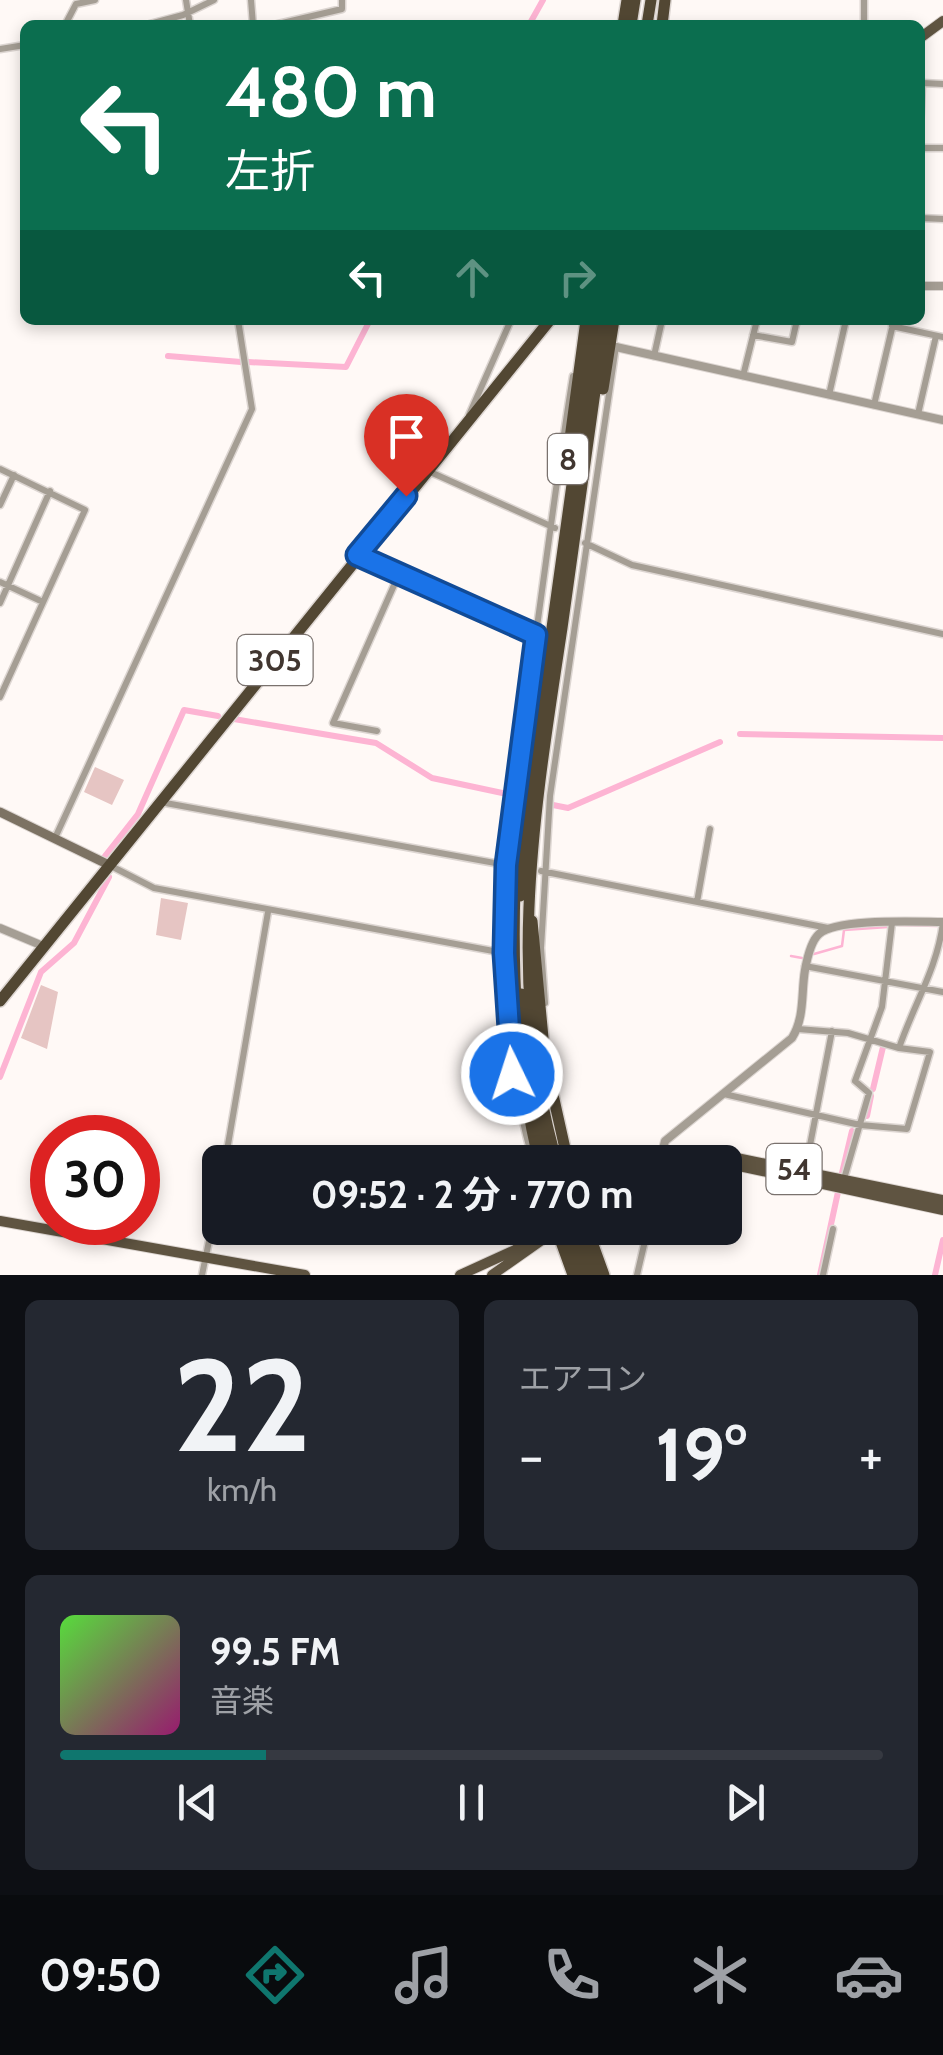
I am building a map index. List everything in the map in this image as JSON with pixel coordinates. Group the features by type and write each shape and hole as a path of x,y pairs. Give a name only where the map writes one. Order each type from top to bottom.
{"highway":[{"name":"305","path":"0,1001 546,325"},
{"name":"8","path":"548,1145 543,1043 525,869 585,325"},
{"name":"8","path":"544,1145 520,1079 512,982 515,886 525,869 568,589 595,325"},
{"name":"8","path":"556,600 604,325"},
{"name":"8","path":"568,589 574,581 614,325"},
{"path":"568,1245 585,1273"},
{"path":"580,1245 585,1273"},
{"path":"592,1245 606,1275"}],"main road":[{"path":"0,812 110,865"},
{"name":"54","path":"742,1158 943,1200"},
{"name":"54","path":"742,1167 943,1210"},
{"path":"0,1221 304,1275"},
{"path":"460,1275 525,1245"},
{"path":"492,1275 533,1245"}],"street":[{"path":"68,20 76,4 96,0"},
{"path":"186,0 189,20"},
{"path":"164,20 214,0"},
{"path":"295,20 342,9 342,0"},
{"path":"56,838 252,409 239,325"},
{"path":"466,420 509,325"},
{"path":"543,1145 512,1074 507,954 525,869 550,796 616,346 615,325"},
{"path":"654,356 661,325"},
{"path":"743,376 756,325"},
{"path":"753,335 792,342 796,325"},
{"path":"829,395 845,325"},
{"path":"874,404 893,325"},
{"path":"900,325 939,337 918,414"},
{"path":"616,346 943,420"},
{"path":"548,1145 541,959 525,869 539,636 575,364 582,347"},
{"path":"0,469 85,510 0,697"},
{"path":"427,471 552,527"},
{"path":"0,505 14,474"},
{"path":"0,602 4,584 50,491"},
{"path":"586,543 632,565 943,634"},
{"path":"357,555 539,636"},
{"path":"377,732 333,724 400,574"},
{"path":"4,584 44,602"},
{"path":"570,653 582,656"},
{"path":"160,802 828,928 943,922 940,950 899,1048"},
{"path":"697,902 710,829"},
{"path":"110,865 154,888 507,954"},
{"path":"229,1145 268,912"},
{"path":"844,1179 853,1136 869,1093 855,1081 886,980 892,923"},
{"path":"0,928 43,946"},
{"path":"664,1145 776,1055 798,1029 805,966 816,936 828,928"},
{"path":"805,966 943,992"},
{"path":"724,1094 860,1125 910,1126 930,1052 832,1031 798,1029"},
{"path":"805,1171 832,1031"},
{"path":"823,1275 832,1229"},
{"path":"202,1275 208,1245"},
{"path":"636,1275 644,1245"}],"building":[{"path":"95,767 124,780 112,805 84,792"},
{"path":"161,898 188,903 181,940 156,935"},
{"path":"41,985 58,992 47,1049 21,1038"}],"waterway":[{"path":"532,20 543,0"},
{"path":"248,362 346,367 367,325"},
{"path":"168,356 241,362"},
{"path":"105,856 138,814 184,710 218,716"},
{"path":"234,719 376,743 432,778 507,794"},
{"path":"740,734 943,738"},
{"path":"553,805 568,808 720,742"},
{"path":"0,1077 41,972 74,943 109,877"},
{"path":"899,925 937,926"},
{"path":"814,954 842,946 844,930 888,927"},
{"path":"791,956 802,958"},
{"path":"873,1089 883,1047"},
{"path":"867,1116 871,1096"},
{"path":"842,1173 852,1131"},
{"path":"820,1275 838,1192"},
{"path":"935,1275 943,1240"}],"route":[{"path":"406,496 357,555 536,635 506,865 504,953 512,1074"}]}
